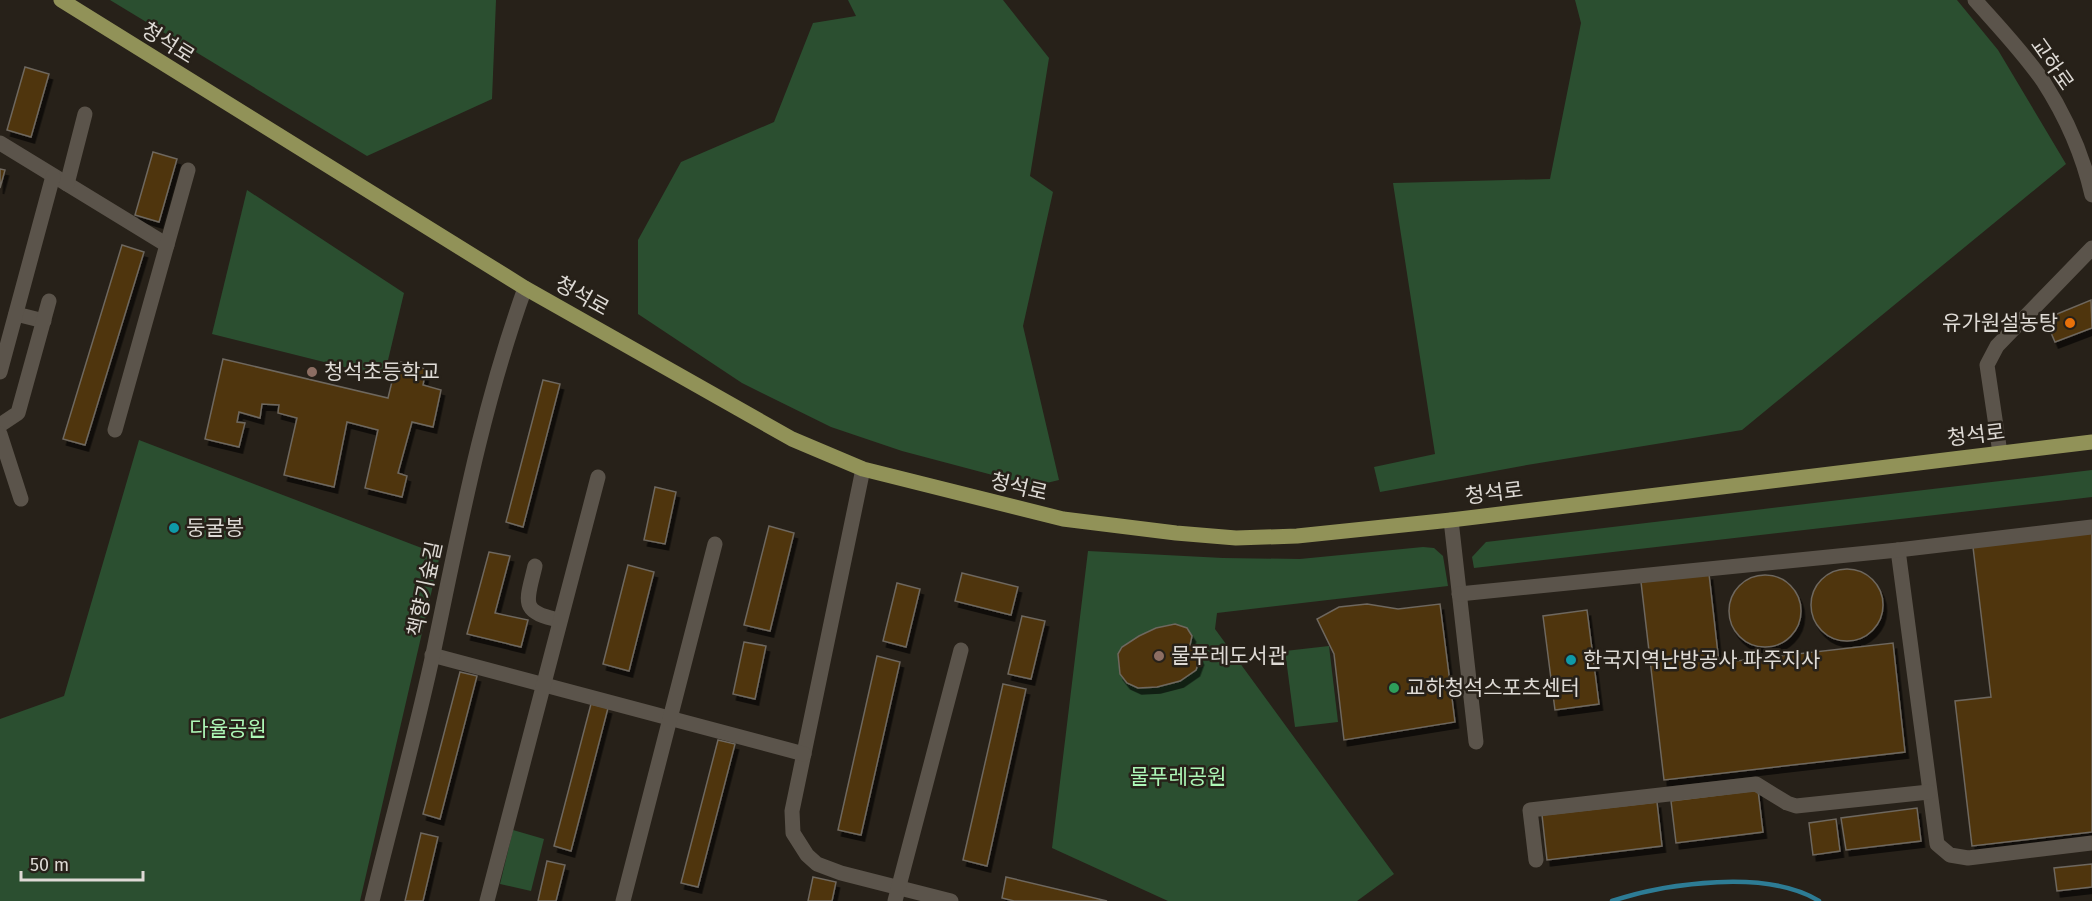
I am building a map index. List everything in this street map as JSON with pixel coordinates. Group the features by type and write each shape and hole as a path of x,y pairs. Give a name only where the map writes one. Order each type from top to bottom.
{"main road":[{"name":"청석로","path":"61,0 77,5 525,288 792,439 863,469 1064,519 1236,538 1296,536 1451,520 2092,442"}],"street":[{"name":"교하로","path":"1975,0 2043,82 2069,130 2087,175 2092,195"},
{"path":"67,184 85,114"},
{"path":"0,143 167,245"},
{"path":"114,430 188,170"},
{"path":"0,372 53,176"},
{"path":"2000,453 1987,365 1997,346 2092,248"},
{"name":"책향기숲길","path":"372,901 432,655 482,428 505,342 525,288"},
{"path":"0,425 18,413 49,301"},
{"path":"16,314 44,321"},
{"path":"0,434 21,499"},
{"path":"863,469 792,811 793,833 807,855 817,864 897,894 951,901"},
{"path":"487,901 598,477"},
{"path":"1451,520 1476,742"},
{"path":"1459,594 1898,550 2092,527"},
{"path":"623,901 715,544"},
{"path":"1898,550 1937,844 1950,855 1968,858 2092,843"},
{"path":"536,566 527,599 530,609 542,616 560,620"},
{"path":"897,894 961,650"},
{"path":"432,655 804,754"},
{"path":"1536,860 1530,810 1756,784 1796,806 1929,792"}],"green space":[{"path":"110,0 496,0 492,99 367,156"},
{"path":"848,0 1003,0 1049,58 1030,176 1053,192 1023,326 1059,480 1034,486 902,451 831,427 742,383 638,314 638,240 681,162 774,122 813,23 856,16"},
{"path":"1575,0 1957,0 1998,50 2066,164 1742,430 1380,492 1374,467 1435,454 1393,183 1550,179 1581,23"},
{"path":"247,190 404,293 384,377 212,334"},
{"name":"다율공원","path":"139,440 440,555 360,901 0,901 0,719 64,696"},
{"path":"2092,470 2092,497 1474,568 1472,557 1486,542"},
{"name":"물푸레공원","path":"1423,547 1434,548 1443,556 1448,586 1217,613 1215,629 1394,874 1357,901 1168,901 1052,848 1088,551 1223,558 1300,559"},
{"path":"1329,646 1338,722 1295,727 1285,651"},
{"path":"513,830 544,839 531,891 500,884"}],"building":[{"path":"25,67 49,74 31,137 7,130"},
{"path":"153,152 177,159 159,222 135,215"},
{"path":"0,169 5,170 0,188"},
{"path":"122,245 144,252 85,445 63,439"},
{"name":"유가원설농탕","path":"2091,300 2092,328 2055,342 2045,319"},
{"path":"223,359 388,398 397,361 426,369 423,385 441,390 433,427 412,422 398,473 407,476 402,497 365,488 378,430 347,422 334,487 284,475 297,418 278,413 279,405 262,404 260,418 239,412 237,422 245,423 239,447 205,439"},
{"path":"543,380 560,384 523,527 506,522"},
{"path":"655,487 676,492 665,544 644,540"},
{"path":"769,526 794,533 770,631 744,625"},
{"path":"2092,533 2092,832 1972,846 1955,701 1991,697 1973,547"},
{"path":"489,552 510,556 495,613 528,620 521,647 467,634"},
{"path":"628,565 654,572 629,671 603,664"},
{"path":"1847,569 1867,575 1877,585 1883,605 1877,625 1867,635 1847,641 1827,635 1817,625 1811,605 1817,585 1827,575"},
{"path":"962,573 1018,587 1011,615 955,601"},
{"path":"1709,574 1719,663 1893,643 1905,752 1664,780 1641,582"},
{"path":"1765,575 1785,581 1795,591 1801,611 1795,631 1785,641 1765,647 1745,641 1735,631 1729,611 1735,591 1745,581"},
{"path":"897,583 920,589 906,647 883,641"},
{"name":"교하청석스포츠센터","path":"1367,604 1398,609 1440,604 1455,722 1344,740 1334,654 1317,619 1339,607"},
{"name":"한국지역난방공사 파주지사","path":"1587,610 1599,704 1555,710 1543,616"},
{"path":"1022,616 1045,621 1031,679 1008,674"},
{"name":"물푸레도서관","path":"1175,624 1187,628 1192,636 1190,645 1196,649 1200,659 1196,670 1180,681 1157,687 1138,688 1127,683 1120,674 1118,654 1122,647 1156,628"},
{"path":"744,642 766,646 755,699 733,694"},
{"path":"877,656 900,662 861,835 838,830"},
{"path":"460,672 477,676 440,819 423,814"},
{"path":"1003,684 1026,689 987,866 963,860"},
{"path":"591,704 608,708 571,851 554,846"},
{"path":"718,740 735,744 698,887 681,883"},
{"path":"1758,790 1763,832 1676,843 1671,801"},
{"path":"1657,802 1662,846 1547,860 1542,815"},
{"path":"1917,808 1921,841 1846,850 1841,818"},
{"path":"1836,819 1840,851 1813,855 1809,823"},
{"path":"421,833 438,837 423,901 405,901"},
{"path":"547,861 565,865 556,901 538,901"},
{"path":"2092,864 2092,887 2057,891 2054,868"},
{"path":"813,877 836,882 832,901 808,901"},
{"path":"1006,877 1107,901 1014,901 1002,898"}],"waterway":[{"path":"1612,901 1660,889 1717,882 1773,885 1798,891 1819,901"}],"place":[{"name":"유가원설농탕","path":"2070,323"},
{"name":"청석초등학교","path":"312,372"},
{"name":"둥굴봉","path":"174,528"},
{"name":"물푸레도서관","path":"1159,656"},
{"name":"한국지역난방공사 파주지사","path":"1571,660"},
{"name":"교하청석스포츠센터","path":"1394,688"}]}
